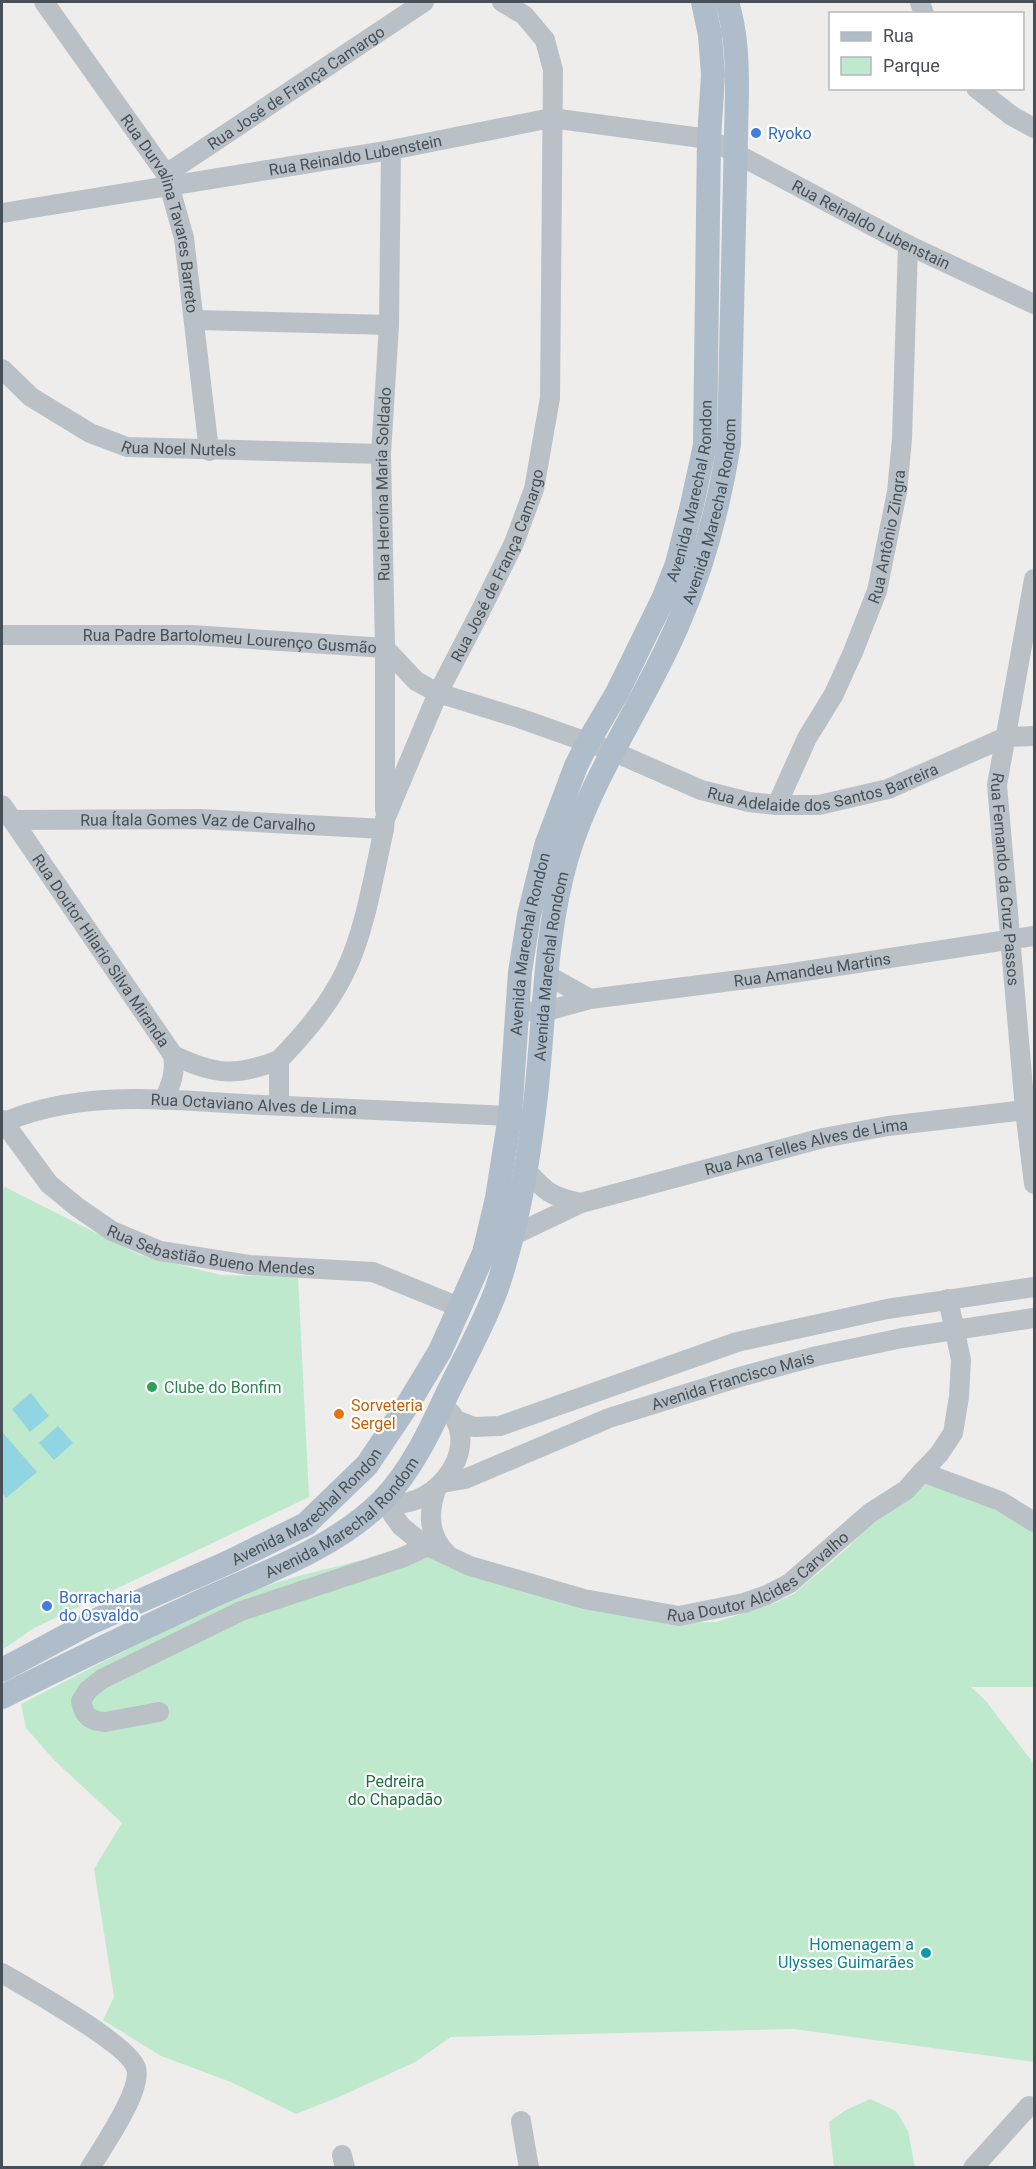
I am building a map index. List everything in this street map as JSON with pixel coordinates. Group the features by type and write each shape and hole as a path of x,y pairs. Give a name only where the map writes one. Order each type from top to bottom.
{"main road":[{"name":"Avenida Marechal Rondon","path":"2,1670 92,1622 260,1548 306,1524 367,1465 408,1404 440,1351 484,1253 497,1198 510,1116 520,972 535,887 546,846 588,742 617,693 673,575 705,445 709,139 713,75 710,35 703,2"},
{"name":"Avenida Marechal Rondom","path":"2,1697 82,1656 305,1555 347,1529 386,1502 421,1447 449,1414 495,1292 512,1236 533,1120 553,926 567,859 586,803 656,671 678,624 720,500 729,444 738,91 736,50 727,2"},
{"path":"408,1404 425,1402 449,1414"},
{"path":"367,1465 371,1489 386,1502"}],"street":[{"name":"Rua Durvalina Tavares Barreto","path":"44,2 169,180 184,238 209,451"},
{"name":"Rua José de França Camargo","path":"169,180 424,2"},
{"name":"Rua José de França Camargo","path":"279,1060 325,1006 346,970 360,932 384,824 438,693 514,543 534,489 550,398 551,118 554,70 545,40 524,15 502,2"},
{"path":"978,90 1011,116 1035,129"},
{"name":"Rua Reinaldo Lubenstein","path":"2,213 169,180 392,150 551,118 709,139"},
{"name":"Rua Reinaldo Lubenstain","path":"709,139 908,246 1035,304"},
{"name":"Rua Heroína Maria Soldado","path":"384,824 385,648 381,454 389,324 392,150"},
{"name":"Rua Antônio Zingra","path":"777,805 807,738 834,694 877,591 897,492 902,439 908,246"},
{"path":"195,320 389,324"},
{"name":"Rua Noel Nutels","path":"2,369 31,397 90,433 127,447 381,454"},
{"name":"Rua Fernando da Cruz Passos","path":"1035,579 997,785 1030,1110 1035,1184"},
{"name":"Rua Padre Bartolomeu Lourenço Gusmão","path":"2,635 192,635 385,648 416,681 438,693 612,751"},
{"name":"Rua Adelaide dos Santos Barreira","path":"612,751 701,790 748,802 819,805 888,789 1006,737 1035,736"},
{"name":"Rua Ítala Gomes Vaz de Carvalho","path":"7,812 384,824"},
{"name":"Rua Doutor Hilario Silva Miranda","path":"7,812 173,1054 174,1075 164,1100"},
{"name":"Rua Amandeu Martins","path":"518,1011 543,1012 590,999 779,975 1035,936"},
{"path":"547,975 590,999"},
{"path":"173,1054 211,1071 232,1073 255,1070 279,1060 279,1106"},
{"name":"Rua Octaviano Alves de Lima","path":"2,1122 50,1107 88,1100 164,1100 510,1116"},
{"name":"Rua Ana Telles Alves de Lima","path":"512,1236 581,1203 823,1138 888,1126 1030,1110"},
{"name":"Rua Sebastião Bueno Mendes","path":"2,1122 49,1184 76,1207 112,1231 160,1251 249,1265 373,1272 459,1307"},
{"path":"524,1168 544,1190 559,1199 581,1203"},
{"name":"Avenida Francisco Mais","path":"449,1414 474,1427 500,1426 737,1342 887,1309 1035,1287"},
{"name":"Rua Doutor Alcides Carvalho","path":"386,1502 401,1526 428,1546 470,1566 584,1599 679,1616 716,1610 767,1595 790,1583 870,1513 906,1490 939,1454 953,1433 959,1397 961,1360 948,1299"},
{"name":"Avenida Francisco Mais","path":"386,1502 408,1503 439,1486 475,1475 609,1418 743,1376 817,1356 902,1338 1035,1318"},
{"name":"Rua Doutor Alcides Carvalho","path":"449,1414 460,1435 458,1452 454,1466 439,1486 432,1501 430,1518 432,1534 441,1548 451,1557"},
{"path":"922,1472 1000,1501 1035,1522"},
{"path":"159,1712 96,1722 84,1712 81,1701 88,1690 102,1679 242,1611 400,1558 428,1546"},
{"path":"2,1973 96,2032 128,2056 136,2069 135,2086 117,2125 93,2167"},
{"path":"973,2168 1029,2106"},
{"path":"521,2121 529,2168"}],"green space":[{"name":"Clube do Bonfim","path":"5,1187 140,1255 221,1275 298,1277 309,1497 34,1628 2,1650 2,1190"},
{"name":"Pedreira do Chapadão","path":"927,1483 982,1503 1034,1531 1034,1687 971,1687 986,1701 1034,1764 1034,2062 794,2029 451,2037 415,2062 296,2114 231,2082 161,2056 103,2020 114,1997 94,1869 122,1823 54,1760 26,1728 21,1704 224,1603 273,1584 373,1557 411,1543 673,1623 716,1622 773,1604 795,1593 844,1551 875,1520"},
{"path":"870,2099 896,2111 908,2131 915,2167 834,2167 829,2122 846,2110"}],"water":[{"path":"31,1393 49,1416 30,1432 12,1409"},
{"path":"58,1426 73,1443 54,1460 39,1443"},
{"path":"2,1432 37,1472 6,1498 2,1493"}],"place":[{"name":"Ryoko","path":"756,133"},
{"name":"Clube do Bonfim","path":"152,1387"},
{"name":"Sorveteria Sergel","path":"339,1414"},
{"name":"Borracharia do Osvaldo","path":"47,1606"},
{"name":"Homenagem a Ulysses Guimarães","path":"926,1953"}]}
